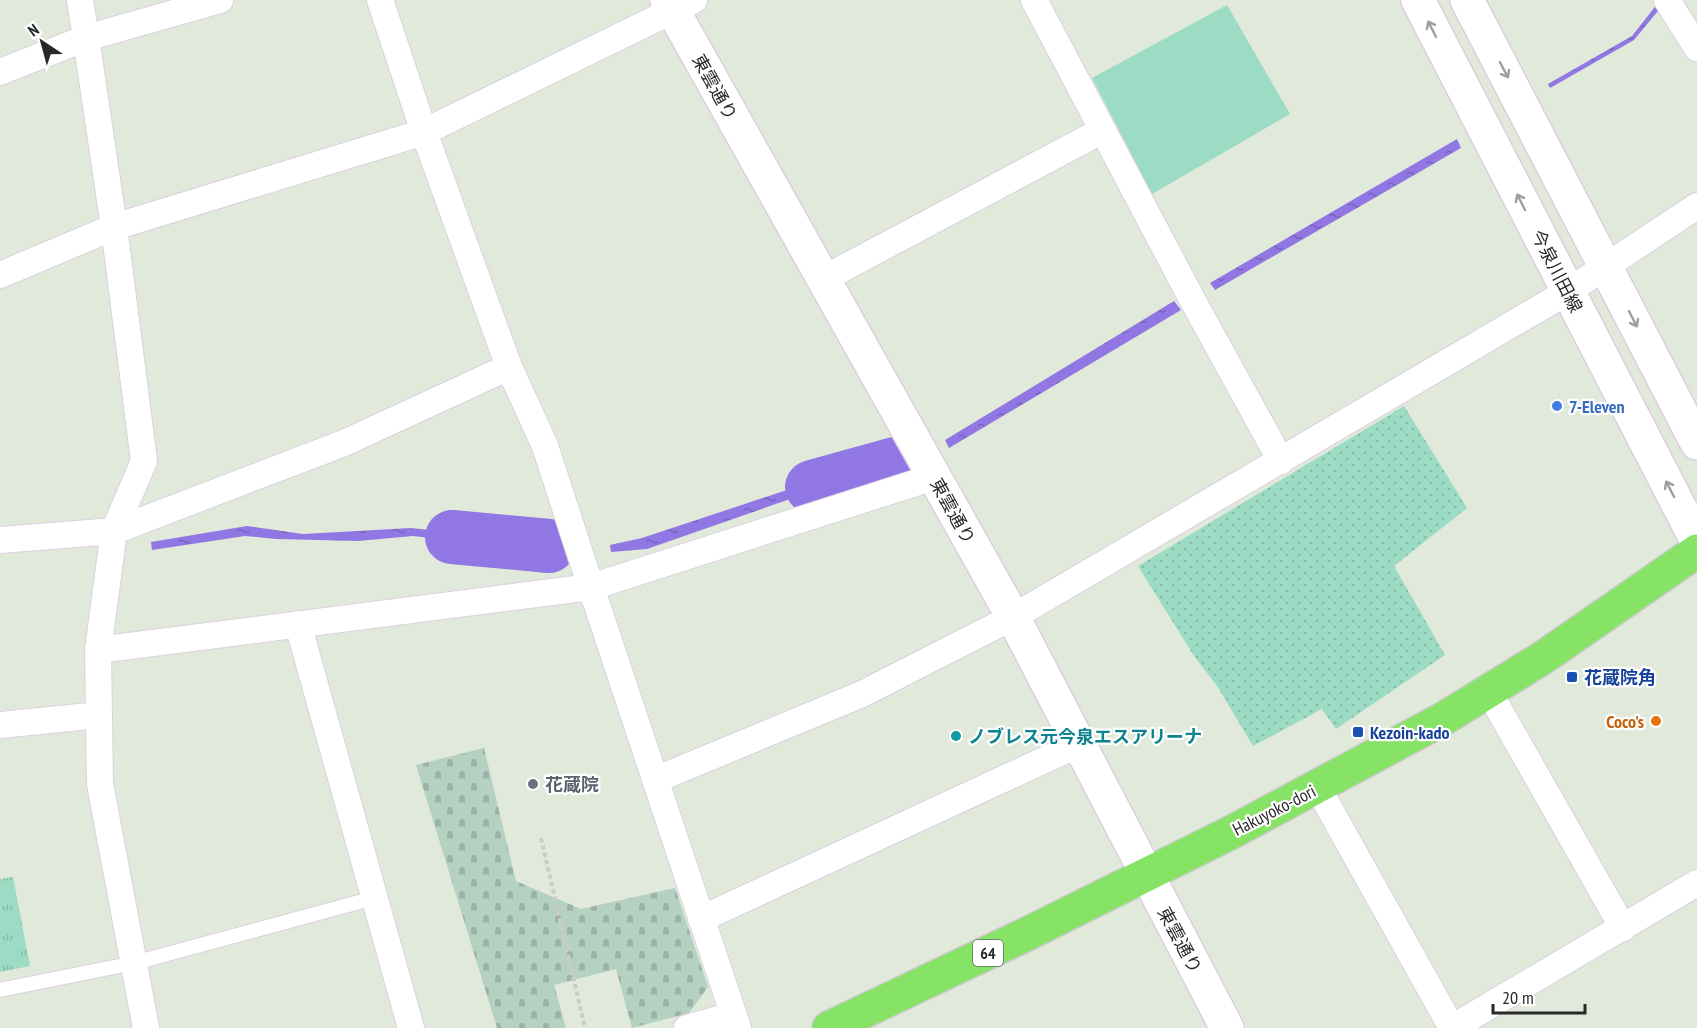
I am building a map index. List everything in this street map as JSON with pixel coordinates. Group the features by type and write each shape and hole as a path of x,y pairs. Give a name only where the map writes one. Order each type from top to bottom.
{"main road":[{"name":"Hakuyoko-dori","path":"829,1028 1029,933 1318,788 1489,692 1541,659 1697,551"}],"street":[{"path":"80,0 114,226 144,460 114,531 98,650 100,784 146,1028"},
{"path":"0,72 86,38 220,0"},
{"path":"380,0 424,132 509,367 545,446 736,1022 687,1028"},
{"path":"1034,0 1193,301 1281,461"},
{"name":"今泉川田線","path":"1418,0 1697,541"},
{"path":"1467,0 1697,443"},
{"path":"1667,0 1697,48"},
{"path":"0,275 114,226 424,132 678,4"},
{"name":"東雲通り","path":"678,4 823,279 1013,617 1227,1028"},
{"path":"823,279 1103,130"},
{"path":"655,780 862,694 1013,617 1567,292 1697,206"},
{"path":"0,540 114,531 344,443 509,367"},
{"path":"98,650 591,587 934,477"},
{"path":"298,624 411,1028"},
{"path":"1489,692 1623,928"},
{"path":"0,725 99,715"},
{"path":"701,919 1078,744"},
{"path":"1318,788 1452,1028 1697,883"}],"lane":[{"path":"0,990 134,963 374,898"}],"path":[{"path":"541,838 585,1028"}],"green space":[{"path":"1227,5 1290,114 1152,194 1092,78"},
{"path":"1404,406 1467,508 1394,566 1445,655 1336,729 1322,709 1253,746 1217,686 1194,656 1138,566"},
{"path":"484,748 516,881 581,909 675,888 708,987 689,1013 632,1028 616,969 554,985 566,1028 497,1028 416,765"},
{"path":"13,877 30,966 0,972 0,879"}],"water":[{"path":"1658,3 1662,6 1634,40 1550,88 1548,84 1632,36"},
{"path":"1457,139 1461,148 1215,290 1210,283"},
{"path":"1174,301 1181,310 949,448 945,440"},
{"path":"885,464 883,472 793,498 647,549 611,552 610,545 642,538 787,490"},
{"path":"247,526 303,534 411,528 529,541 525,549 413,536 358,541 245,536 152,550 151,542"}],"waterway":[{"path":"812,487 895,464"},
{"path":"452,537 549,546"}],"place":[{"name":"7-Eleven","path":"1557,406"},
{"name":"花蔵院角","path":"1572,677"},
{"name":"Coco's","path":"1656,721"},
{"name":"Kezoin-kado","path":"1358,732"},
{"name":"ノブレス元今泉エスアリーナ","path":"956,736"},
{"name":"花蔵院","path":"533,784"}]}
